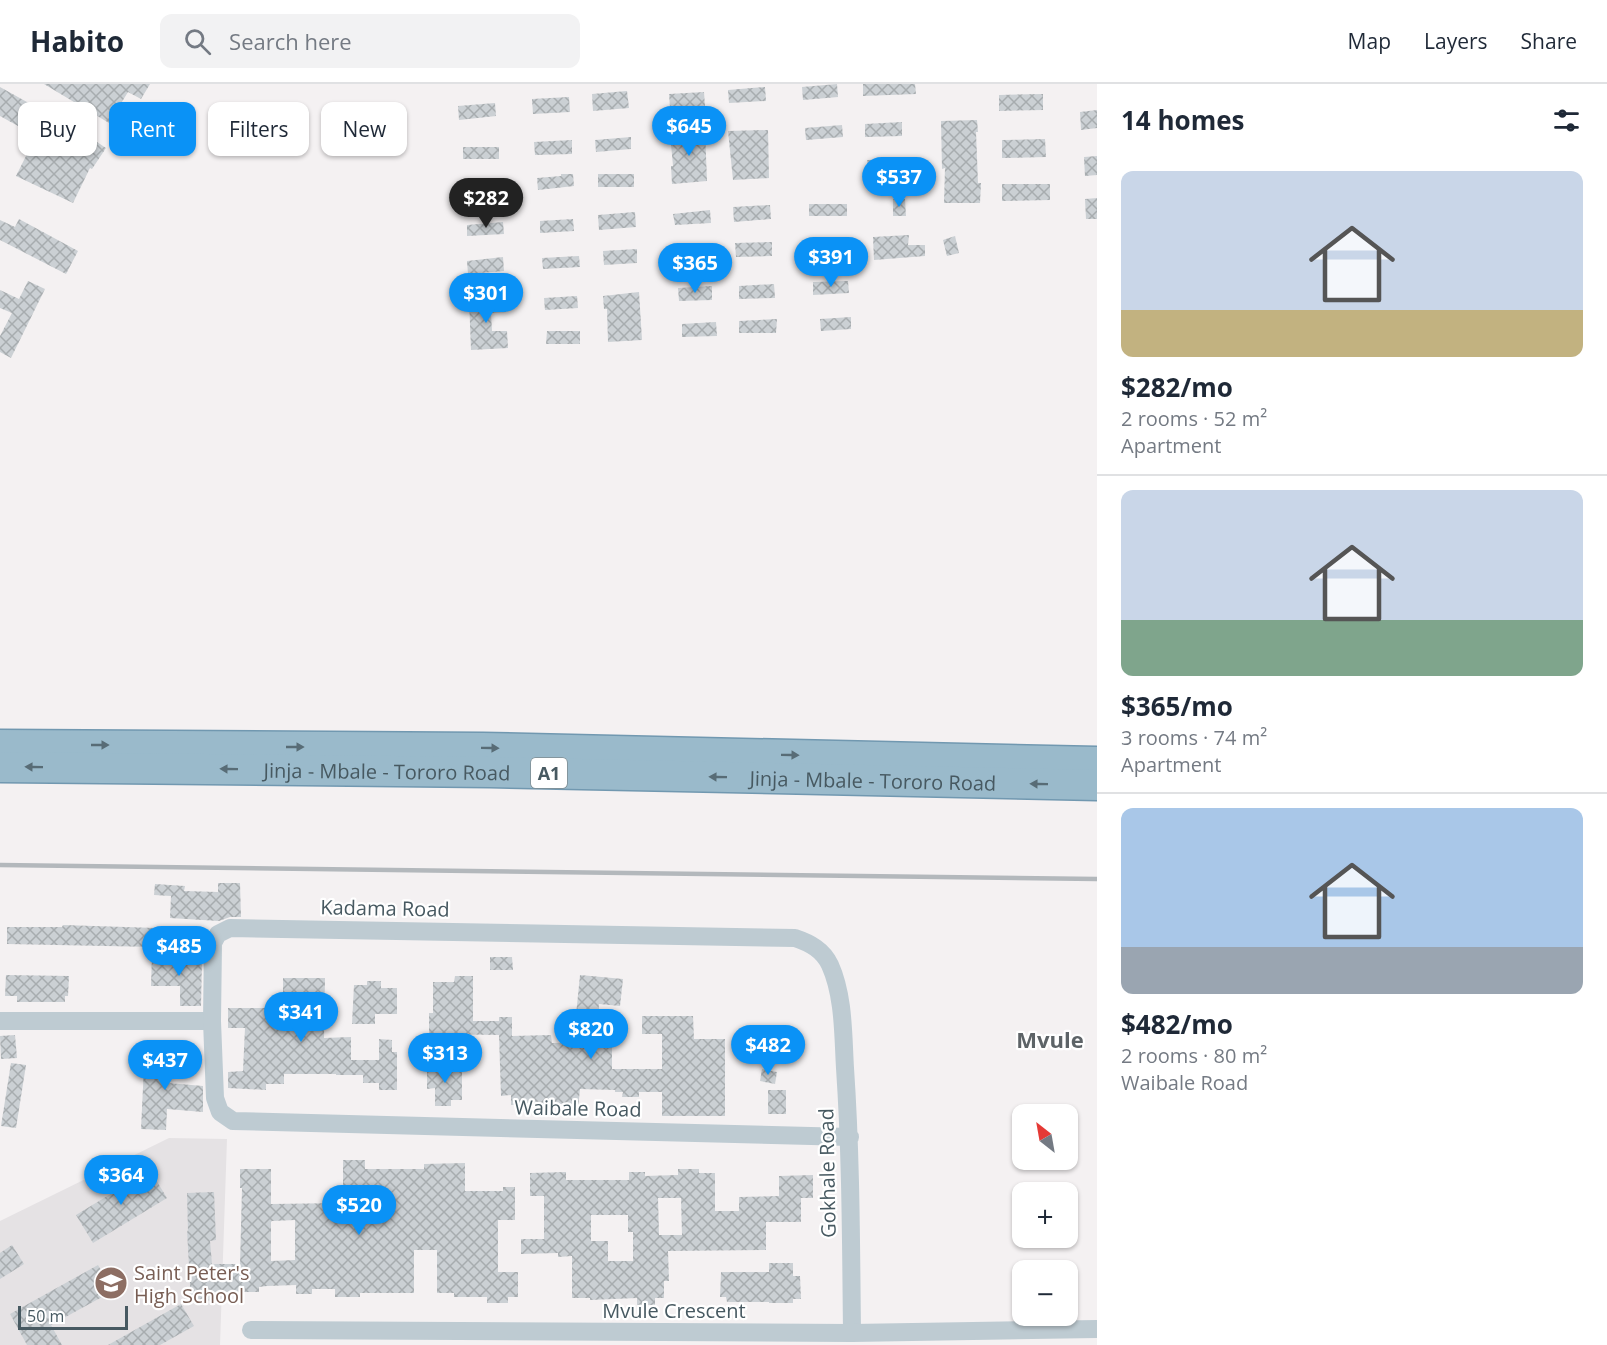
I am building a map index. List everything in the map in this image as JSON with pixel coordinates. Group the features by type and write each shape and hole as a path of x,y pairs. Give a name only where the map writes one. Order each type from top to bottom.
{"highway":[{"name":"Jinja - Mbale - Tororo Road","path":"0,745 483,748 1097,762"},
{"name":"Jinja - Mbale - Tororo Road","path":"0,767 490,772 1097,785"}],"street":[{"name":"Kadama Road","path":"212,1021 213,943 218,934 230,928 795,938 820,950 830,963 834,976"},
{"name":"Gokhale Road","path":"834,976 841,1011 850,1137 852,1333"},
{"path":"0,1021 212,1021"},
{"name":"Waibale Road","path":"212,1021 217,1106 225,1117 233,1122 850,1137"},
{"name":"Mvule Crescent","path":"251,1330 852,1333 1097,1329"}],"shaded area":[{"name":"Saint Peter's High School","path":"169,1138 227,1139 220,1345 0,1345 0,1221"}],"building":[{"path":"44,84 150,84 141,99 128,92 122,102 109,102 109,123 97,116 97,102 74,102"},
{"path":"837,84 838,97 803,100 802,87"},
{"path":"863,84 915,84 916,94 863,96"},
{"path":"0,87 27,102 18,102 18,126 0,116"},
{"path":"765,87 766,101 729,103 728,90"},
{"path":"627,91 629,108 593,111 592,94"},
{"path":"704,92 705,106 670,108 669,94"},
{"path":"1043,94 1043,110 999,111 999,95"},
{"path":"569,97 570,112 533,114 532,99"},
{"path":"495,103 496,116 459,120 458,106"},
{"path":"1097,110 1097,128 1081,130 1080,112"},
{"path":"977,120 980,203 944,203 945,168 942,169 941,121"},
{"path":"902,122 902,136 865,137 865,124"},
{"path":"842,125 843,137 806,140 805,128"},
{"path":"705,130 707,181 672,184 670,133"},
{"path":"768,130 769,178 733,180 728,131"},
{"path":"631,137 631,149 596,152 595,140"},
{"path":"1045,139 1046,157 1002,158 1002,140"},
{"path":"572,140 572,154 535,155 534,142"},
{"path":"97,142 106,148 92,169 90,168 73,203 16,176 26,156 97,156"},
{"path":"463,147 499,147 499,159 463,159"},
{"path":"1097,156 1097,175 1085,176 1084,157"},
{"path":"904,159 905,171 868,173 867,160"},
{"path":"561,174 573,174 574,186 538,190 537,178 561,176"},
{"path":"598,174 634,174 634,187 598,187"},
{"path":"500,180 501,193 463,195 463,182"},
{"path":"1002,184 1050,184 1050,200 1002,201"},
{"path":"1097,198 1097,219 1086,219 1085,199"},
{"path":"893,199 905,199 906,216 893,216"},
{"path":"809,204 847,204 847,216 809,216"},
{"path":"770,205 771,219 734,222 733,207"},
{"path":"710,210 711,223 675,225 673,214"},
{"path":"635,212 636,227 599,230 598,215"},
{"path":"19,219 78,251 66,274 0,240 0,220 15,227"},
{"path":"573,219 574,231 540,233 540,221"},
{"path":"503,222 504,234 467,236 467,225"},
{"path":"909,235 908,245 925,245 925,256 874,260 873,237"},
{"path":"955,236 959,253 947,256 943,240"},
{"path":"847,238 848,251 809,253 809,239"},
{"path":"772,242 772,256 736,257 735,243"},
{"path":"710,246 711,260 677,261 677,247"},
{"path":"637,249 637,263 604,265 603,251"},
{"path":"579,256 580,267 543,269 542,258"},
{"path":"503,257 504,271 468,274 467,261"},
{"path":"28,281 45,289 11,358 0,352 0,336 12,313 0,308 0,290 19,299"},
{"path":"848,281 849,293 813,295 813,282"},
{"path":"774,284 775,298 739,299 739,286"},
{"path":"712,286 712,300 679,301 678,288"},
{"path":"639,292 642,340 608,342 607,309 604,309 603,296"},
{"path":"577,296 578,308 545,310 544,298"},
{"path":"505,298 506,312 491,313 492,331 507,331 508,348 471,350 469,299"},
{"path":"851,317 851,329 821,331 820,319"},
{"path":"777,319 776,333 739,333 739,321"},
{"path":"716,322 717,336 682,337 682,324"},
{"path":"547,331 580,331 580,344 546,344"},
{"path":"218,883 240,883 241,917 230,917 219,921 170,918 171,896 154,895 155,884 185,886 184,891 218,892"},
{"path":"63,925 156,928 155,947 7,944 7,927 62,927"},
{"path":"152,954 175,954 174,958 202,959 201,1006 180,1006 180,986 151,986"},
{"path":"490,957 512,957 513,970 490,970"},
{"path":"6,975 69,976 68,996 65,996 65,1002 17,1002 17,996 5,996"},
{"path":"580,975 623,979 620,1006 599,1004 598,1017 576,1015"},
{"path":"455,976 473,976 473,1021 499,1021 499,1017 512,1017 512,1036 551,1035 552,1043 612,1042 612,1069 662,1069 662,1034 642,1034 642,1016 693,1016 694,1039 725,1039 725,1116 662,1116 662,1092 639,1092 639,1097 622,1097 623,1092 615,1092 615,1090 580,1089 578,1109 565,1107 565,1104 511,1105 511,1095 501,1096 499,1035 429,1034 429,1013 433,1013 433,982 454,982"},
{"path":"283,978 325,978 324,1038 351,1037 351,1060 379,1060 379,1039 392,1040 392,1052 397,1052 397,1090 379,1090 379,1083 363,1083 363,1075 336,1074 284,1074 284,1084 266,1084 266,1090 228,1088 228,1072 243,1071 245,1028 228,1028 228,1008 280,1008 283,1006"},
{"path":"367,981 381,981 381,988 397,988 397,1014 375,1014 375,1024 352,1024 354,985 367,985"},
{"path":"15,1035 17,1058 1,1059 0,1036"},
{"path":"145,1046 170,1047 168,1083 203,1086 203,1112 167,1109 166,1130 141,1129"},
{"path":"11,1063 26,1065 16,1128 1,1126"},
{"path":"427,1066 462,1068 462,1100 451,1100 451,1106 435,1106 435,1088 427,1089"},
{"path":"762,1069 777,1072 775,1084 760,1081"},
{"path":"768,1090 786,1090 786,1114 768,1114"},
{"path":"343,1160 365,1160 365,1169 424,1169 424,1164 465,1163 465,1191 503,1191 503,1187 515,1187 515,1220 498,1220 498,1272 518,1272 518,1297 508,1297 508,1303 487,1303 487,1297 454,1297 454,1293 437,1293 437,1250 414,1250 414,1293 360,1293 360,1297 335,1297 335,1289 312,1289 312,1294 296,1294 296,1285 267,1286 259,1287 259,1292 214,1292 214,1300 191,1302 187,1193 214,1192 216,1240 210,1241 212,1264 240,1264 242,1188 240,1188 240,1169 271,1169 271,1204 343,1203","holes":["295,1220 295,1260 271,1261 272,1221"]},
{"path":"678,1169 699,1169 699,1173 715,1173 715,1211 739,1211 739,1197 779,1196 779,1176 813,1175 813,1198 801,1198 801,1222 766,1222 766,1250 668,1251 669,1281 664,1281 664,1298 655,1298 655,1305 637,1305 637,1298 590,1300 590,1298 572,1298 572,1256 558,1257 558,1253 521,1254 521,1239 544,1239 544,1196 530,1196 530,1173 566,1172 566,1180 629,1180 629,1172 645,1172 645,1176 678,1175","holes":["658,1198 681,1198 682,1235 659,1235","591,1215 628,1215 628,1232 633,1232 633,1261 608,1261 608,1241 591,1241"]},
{"path":"150,1170 167,1198 93,1243 76,1215"},
{"path":"12,1245 24,1264 0,1279 0,1253"},
{"path":"769,1263 793,1263 793,1276 800,1276 801,1299 793,1299 793,1303 727,1302 726,1297 720,1297 721,1272 769,1272"},
{"path":"98,1265 113,1291 51,1325 62,1345 27,1345 10,1314"},
{"path":"181,1304 194,1326 160,1345 108,1345"}],"railway":[{"path":"0,865 1097,879"}],"place":[{"name":"Saint Peter's High School","path":"111,1283"}],"district":[{"name":"Mvule","path":"1050,1039"}]}
